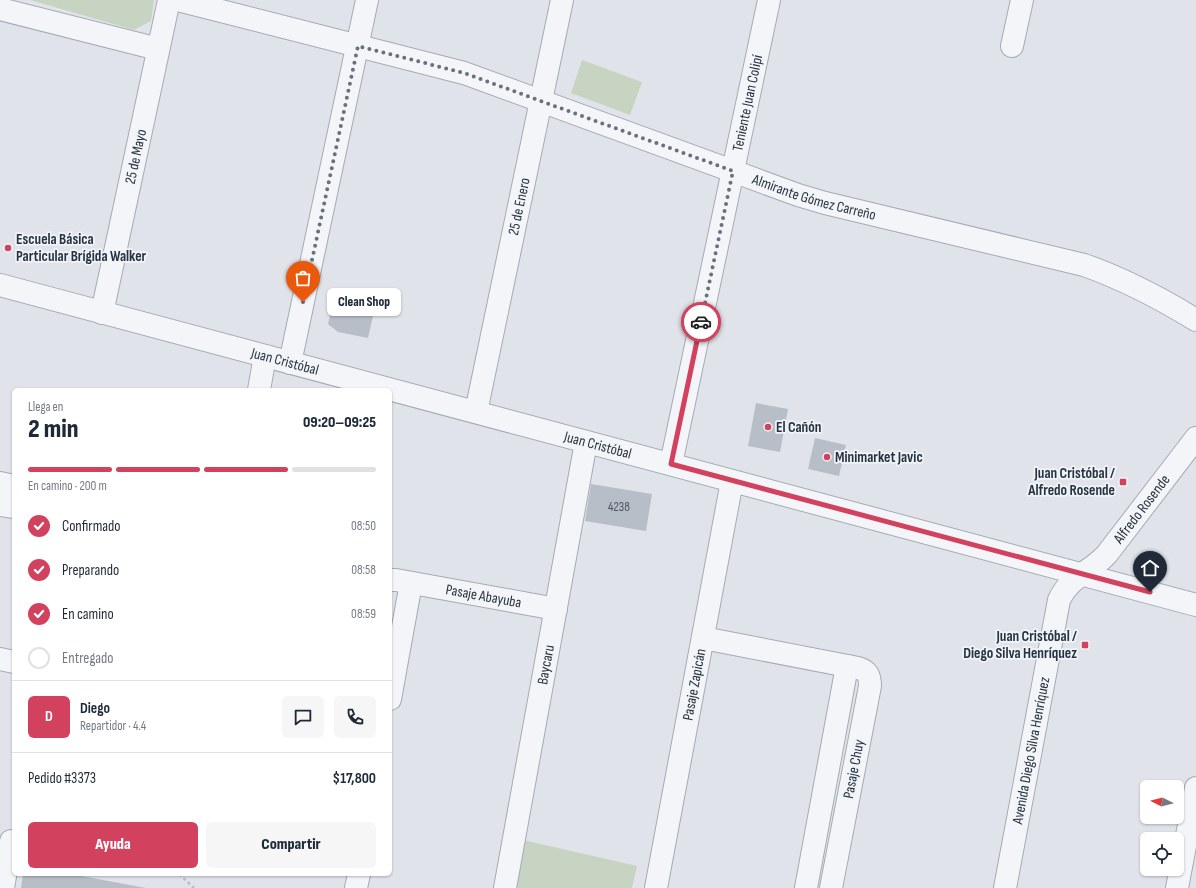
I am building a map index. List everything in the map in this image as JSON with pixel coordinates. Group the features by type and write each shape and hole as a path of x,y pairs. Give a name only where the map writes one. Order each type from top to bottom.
{"street":[{"name":"25 de Mayo","path":"102,313 169,0"},
{"name":"Almirante Gómez Carreño","path":"178,0 464,73 798,195 825,203 1084,265 1105,272 1146,291 1196,320"},
{"path":"290,363 367,0"},
{"name":"25 de Enero","path":"476,412 562,0"},
{"name":"Teniente Juan Colipí","path":"671,464 769,0"},
{"path":"1012,46 1022,0"},
{"path":"0,9 158,49"},
{"name":"Juan Cristóbal","path":"0,285 385,388"},
{"path":"259,388 265,356"},
{"name":"Juan Cristóbal","path":"392,390 1196,605"},
{"name":"Alfredo Rosende","path":"1082,574 1096,565 1107,554 1196,438"},
{"name":"Baycaru","path":"504,888 586,442"},
{"name":"Pasaje Zapicán","path":"656,888 732,481"},
{"path":"0,483 12,486"},
{"path":"0,505 12,507"},
{"name":"Avenida Diego Silva Henríquez","path":"1005,888 1059,600 1067,586 1082,574"},
{"name":"Pasaje Abayuba","path":"392,676 400,582 556,609"},
{"name":"Pasaje Chuy","path":"703,638 847,666 864,670 868,673 870,686 831,888"},
{"path":"0,659 12,662"},
{"name":"Pasaje Chuy","path":"806,888 847,666"},
{"path":"1177,888 1196,788"},
{"path":"3,888 12,841"},
{"path":"356,888 359,876"}],"path":[{"path":"181,876 194,888"}],"green space":[{"path":"30,0 154,0 151,21 134,30"},
{"path":"582,60 642,82 630,115 571,93"},
{"path":"523,840 637,866 632,888 512,888"}],"building":[{"path":"333,303 374,312 368,338 338,332 328,324"},
{"name":"El Cañón","path":"756,403 788,409 780,452 748,446"},
{"name":"Minimarket Javic","path":"815,438 846,445 839,476 808,469"},
{"path":"591,484 652,494 646,531 585,521"},
{"path":"23,876 82,876 146,888 21,888"}],"way so far":[{"path":"303,302 358,46 464,73 733,171 701,322"}],"place":[{"name":"Escuela Básica Particular Brígida Walker","path":"8,248"},
{"name":"Clean Shop","path":"303,302"},
{"name":"El Cañón","path":"768,427"},
{"name":"Minimarket Javic","path":"827,457"},
{"name":"Juan Cristóbal / Alfredo Rosende","path":"1123,482"},
{"name":"Juan Cristóbal / Diego Silva Henríquez","path":"1085,645"}],"route":[{"path":"701,322 671,464 1150,592"}]}
